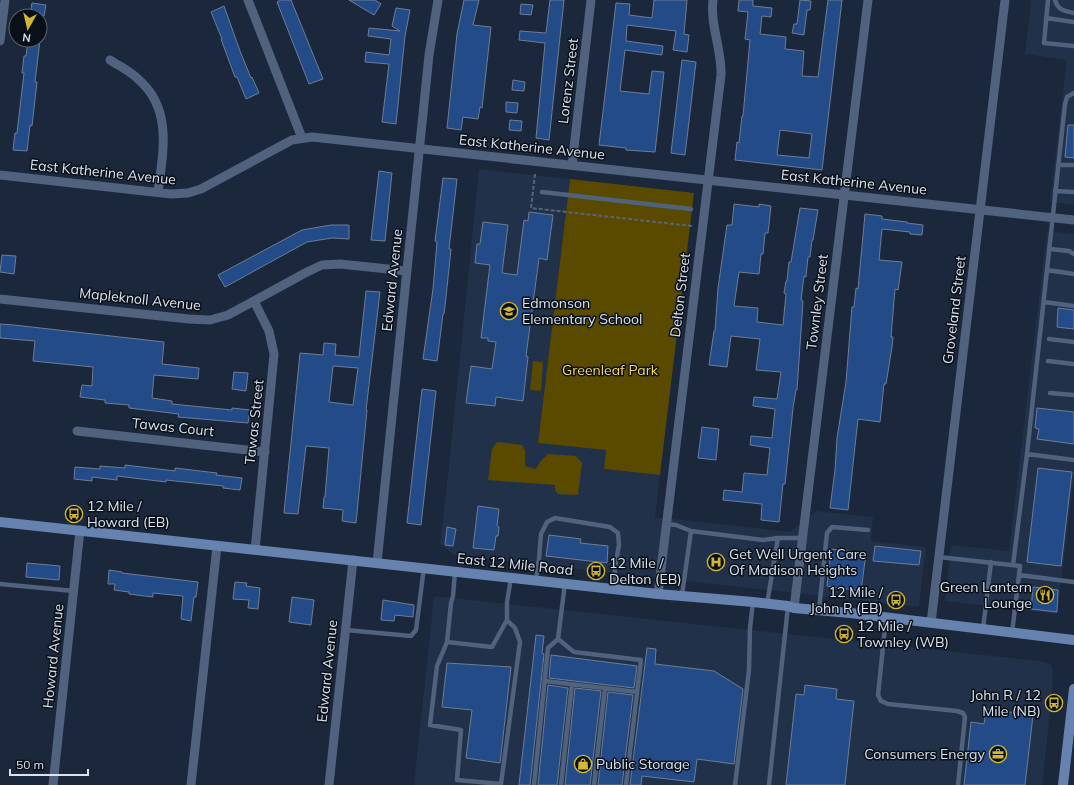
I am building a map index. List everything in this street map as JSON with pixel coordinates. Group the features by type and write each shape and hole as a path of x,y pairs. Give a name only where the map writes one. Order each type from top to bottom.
{"main road":[{"name":"East 12 Mile Road","path":"0,522 658,594 753,602 1074,640"},
{"path":"1063,785 1074,689"}],"street":[{"path":"0,41 4,0"},
{"path":"248,0 302,138"},
{"name":"Edward Avenue","path":"377,563 431,36 438,0"},
{"name":"Lorenz Street","path":"572,165 591,0"},
{"name":"Delton Street","path":"658,594 721,68 713,22 713,0"},
{"name":"Townley Street","path":"791,607 802,538 868,0"},
{"name":"Groveland Street","path":"931,623 1005,0"},
{"path":"110,60 138,78 152,96 158,107 164,132 158,192"},
{"name":"East Katherine Avenue","path":"0,175 178,194 188,193 201,189 292,140 312,137 1074,220"},
{"name":"Mapleknoll Avenue","path":"0,299 210,320 223,316 254,301 322,265 340,264 407,271"},
{"name":"Tawas Street","path":"254,301 269,332 274,354 255,550"},
{"name":"Tawas Court","path":"77,431 265,452"},
{"name":"Howard Avenue","path":"53,785 80,530"},
{"path":"191,785 217,546"},
{"name":"Edward Avenue","path":"329,785 353,560"}],"lane":[{"path":"1048,0 1044,42 1074,46"},
{"path":"1055,0 1057,7 1063,11 1074,12"},
{"path":"1046,18 1074,22"},
{"path":"1013,565 1054,218 1055,191 1065,104 1067,97 1074,92"},
{"path":"1058,165 1074,165"},
{"path":"1055,191 1074,192"},
{"path":"542,192 691,209"},
{"path":"1050,249 1069,251 1074,254"},
{"path":"1047,270 1074,274"},
{"path":"1044,302 1074,306"},
{"path":"1049,339 1074,342"},
{"path":"1048,361 1074,364"},
{"path":"1050,393 1074,395"},
{"path":"1027,454 1074,460"},
{"path":"536,580 541,534 547,522 555,518 610,527 618,533 619,545 615,567 614,588"},
{"path":"666,524 676,525 690,531 763,540 778,538 802,538"},
{"path":"819,611 827,534 832,526 868,530"},
{"path":"682,595 690,531"},
{"path":"767,604 778,538"},
{"path":"939,557 1020,566 1012,633"},
{"path":"983,629 991,562"},
{"path":"346,630 411,636 416,630 424,568"},
{"path":"455,571 447,642 437,666 430,725 461,730 457,780 501,784 520,642 515,628 507,620"},
{"path":"1019,575 1074,582"},
{"path":"447,642 492,647 507,620 507,602 511,578"},
{"path":"534,785 548,648 558,638 565,583"},
{"path":"0,584 74,591"},
{"path":"735,785 749,670 750,628 753,602"},
{"path":"769,785 791,607"},
{"path":"886,617 878,695 881,701 888,704 964,713 965,717 958,785"},
{"path":"558,638 574,652 641,660 626,785"},
{"path":"545,681 637,692"},
{"path":"561,785 572,684"},
{"path":"594,785 604,688"}],"path":[{"path":"534,174 531,208 692,226"}],"shaded area":[{"path":"1031,0 1074,0 1074,205 1050,202 1067,60 1025,54"},
{"path":"479,169 570,179 538,442 606,450 604,469 660,475 655,517 790,532 816,511 873,517 871,541 926,547 919,607 453,555 440,543"},
{"path":"1047,231 1074,234 1074,478 1057,614 945,601 951,545 1009,551"},
{"path":"434,596 1039,661 1051,664 1053,672 1052,694 1042,785 414,785"}],"green space":[{"name":"Greenleaf Park","path":"570,179 694,193 660,475 604,469 606,450 538,443"},
{"path":"533,361 543,362 541,391 530,390"},
{"path":"497,442 522,445 525,450 525,466 536,469 540,462 548,454 576,456 582,463 578,495 558,494 555,490 555,485 488,480 492,449"}],"building":[{"path":"281,0 291,0 323,79 309,84 277,2"},
{"path":"349,0 375,0 381,4 374,15"},
{"path":"464,0 479,0 473,25 491,27 482,108 480,107 478,119 463,117 461,130 447,128 457,34"},
{"path":"550,0 564,0 549,140 536,138 545,43 519,40 520,31 546,33"},
{"path":"654,0 687,0 684,34 689,35 687,52 673,50 676,31 627,25 626,41 663,46 662,55 625,50 620,91 649,94 652,71 664,72 655,152 626,150 626,148 599,145 616,3 630,4 629,15 652,18"},
{"path":"739,0 753,0 753,6 772,8 771,17 762,16 760,34 786,37 785,49 804,51 802,76 818,77 828,0 842,0 822,170 735,160 737,142 739,143 743,116 750,40 745,39 748,12 738,11","holes":["780,130 812,134 809,158 777,155"]},
{"path":"800,0 811,1 810,10 807,10 804,35 792,33 794,24 797,24"},
{"path":"32,3 46,5 45,8 31,8"},
{"path":"521,4 533,5 531,15 520,14"},
{"path":"224,6 240,51 259,93 246,99 237,77 235,77 211,12"},
{"path":"396,8 410,10 405,36 396,124 382,122 389,64 365,62 366,52 389,55 391,39 368,36 369,28 400,31 392,26"},
{"path":"27,48 39,48 32,126 30,125 27,151 13,150 15,133 17,133 24,73 22,73 24,56 26,56"},
{"path":"682,60 696,62 685,155 671,153"},
{"path":"513,80 525,82 524,91 512,90"},
{"path":"506,102 518,103 517,113 506,112"},
{"path":"510,120 522,121 521,131 509,130"},
{"path":"1068,125 1074,125 1074,158 1065,157"},
{"path":"379,171 392,173 385,241 371,240"},
{"path":"443,178 457,179 449,249 451,249 446,297 437,361 423,359 433,289 437,242 435,241"},
{"path":"734,204 759,207 759,204 771,206 768,233 765,233 759,274 739,272 734,306 758,308 757,322 783,325 786,294 784,293 800,208 818,210 810,257 808,257 806,277 804,276 801,300 803,301 797,390 793,408 785,484 783,484 779,522 761,520 762,504 723,500 724,490 742,492 744,473 767,475 770,448 750,445 751,436 772,438 775,409 753,406 754,397 777,399 781,372 756,370 760,339 731,336 727,367 709,365 715,331 718,288 727,225 732,225"},
{"path":"529,212 553,215 547,260 539,258 526,356 528,357 523,401 496,397 495,406 466,403 471,366 492,369 496,342 488,341 488,338 481,338 490,265 475,263 477,244 480,244 483,222 508,225 502,273 517,275 524,220 528,221"},
{"path":"865,214 882,216 882,219 923,225 922,235 882,229 879,260 902,262 898,290 895,289 891,337 893,337 892,347 886,384 884,384 880,422 858,419 848,510 830,508 837,438 846,382 852,307 854,307 856,288 858,289"},
{"path":"331,225 349,225 349,239 332,238 307,242 225,287 218,275 302,230"},
{"path":"2,255 16,256 14,274 0,272"},
{"path":"366,291 380,292 366,410 356,523 342,521 343,510 323,508 329,448 306,446 298,514 284,513 300,353 323,355 324,343 336,344 335,355 359,357","holes":["333,366 358,368 353,405 329,402"]},
{"path":"1058,308 1074,310 1074,329 1057,327"},
{"path":"0,324 164,342 162,364 199,368 198,379 154,375 152,398 172,401 172,404 232,410 232,408 250,410 248,423 178,417 179,414 129,408 129,405 105,403 105,400 80,397 82,385 92,386 93,367 33,361 35,341 0,338"},
{"path":"234,372 248,373 246,391 232,389"},
{"path":"422,389 436,391 421,525 407,523"},
{"path":"1037,408 1074,412 1074,444 1037,439 1039,429 1035,428"},
{"path":"702,427 719,429 716,460 698,458"},
{"path":"125,465 175,471 175,468 217,473 216,475 242,478 240,490 223,488 223,486 166,480 166,482 117,476 117,480 92,477 92,481 74,479 75,467 100,469 100,466 125,468"},
{"path":"1038,468 1072,472 1061,566 1027,562"},
{"path":"478,506 499,509 497,526 499,527 498,536 496,536 494,550 473,548"},
{"path":"447,527 456,529 453,546 445,545"},
{"path":"549,535 581,539 580,543 608,546 607,563 546,556"},
{"path":"875,546 921,551 919,565 873,561"},
{"path":"831,549 866,553 861,591 827,586"},
{"path":"27,563 60,566 59,580 26,577"},
{"path":"109,570 122,573 198,582 196,597 194,597 191,621 181,619 183,596 153,593 153,597 129,594 129,592 114,590 115,584 108,584"},
{"path":"235,582 247,583 246,586 260,588 258,609 248,608 249,600 233,599"},
{"name":"Green Lantern Lounge","path":"1033,587 1058,590 1057,612 1031,609"},
{"path":"292,597 314,600 311,625 289,622"},
{"path":"383,600 414,605 413,617 395,615 394,621 381,620"},
{"path":"536,635 544,636 542,653 544,654 530,785 519,785"},
{"path":"647,648 656,649 655,664 714,671 743,689 734,764 697,759 694,782 642,776 641,785 630,785"},
{"path":"551,655 637,666 634,688 549,678"},
{"path":"447,663 511,667 500,763 466,758 472,710 442,707"},
{"path":"548,685 568,688 557,785 538,785"},
{"path":"805,685 837,689 836,699 854,701 845,785 786,785 796,694 804,695"},
{"path":"575,688 601,691 590,785 565,785"},
{"path":"608,692 633,695 622,785 598,785"},
{"name":"Consumers Energy","path":"986,709 1033,715 1025,785 964,785 971,722 984,724"}],"place":[{"name":"Edmonson Elementary School","path":"509,311"},
{"name":"12 Mile / Howard (EB)","path":"74,514"},
{"name":"Get Well Urgent Care Of Madison Heights","path":"716,562"},
{"name":"12 Mile / Delton (EB)","path":"596,571"},
{"name":"Green Lantern Lounge","path":"1045,595"},
{"name":"12 Mile / John R (EB)","path":"896,600"},
{"name":"12 Mile / Townley (WB)","path":"844,634"},
{"name":"John R / 12 Mile (NB)","path":"1054,703"},
{"name":"Consumers Energy","path":"998,754"},
{"name":"Public Storage","path":"583,764"}]}
